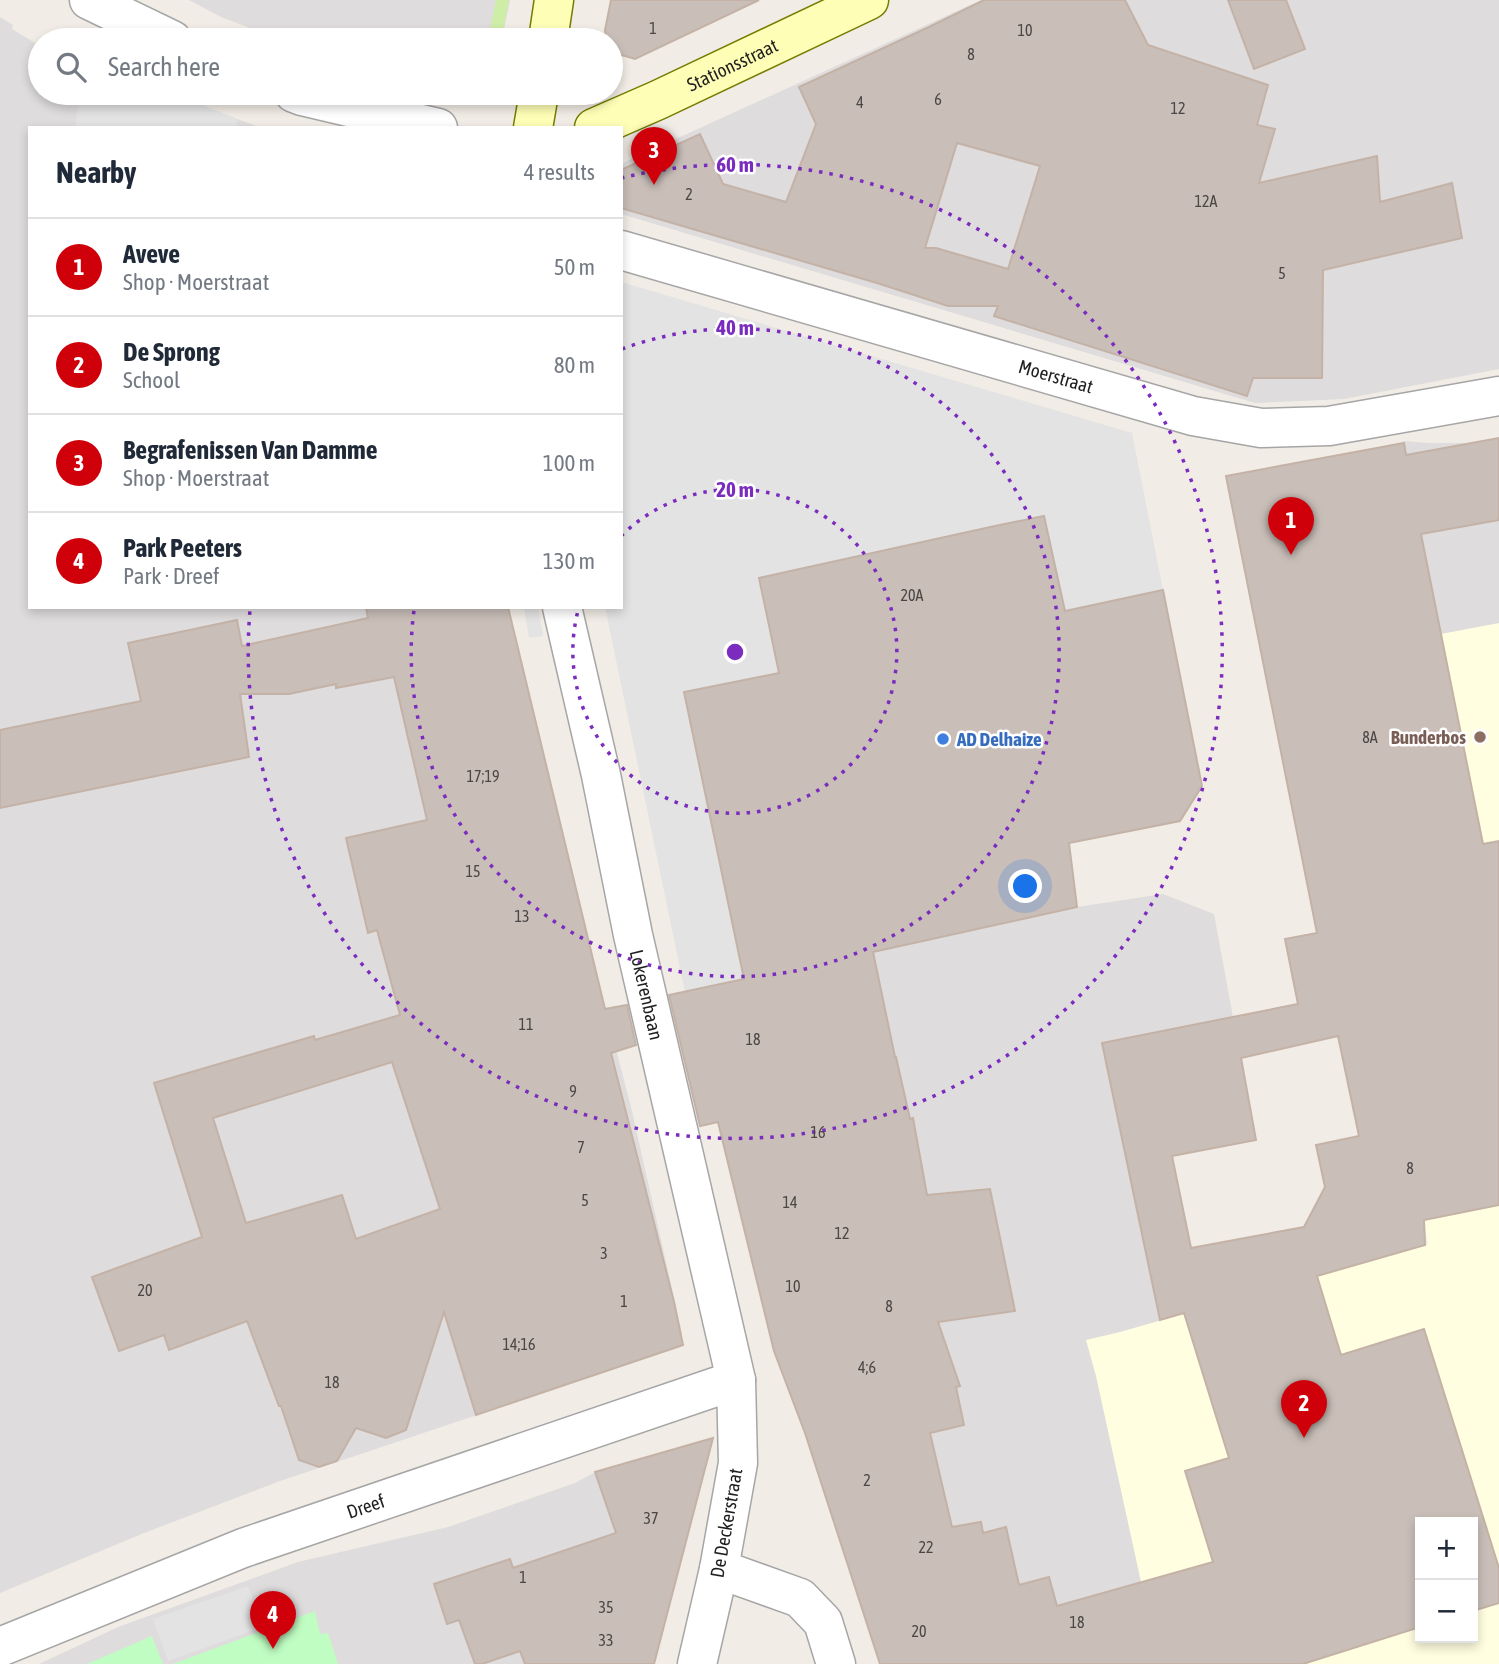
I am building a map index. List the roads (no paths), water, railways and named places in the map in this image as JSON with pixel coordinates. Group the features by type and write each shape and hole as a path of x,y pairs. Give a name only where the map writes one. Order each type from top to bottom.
{"street":[{"path":"89,0 147,28"},
{"path":"550,28 554,0"},
{"name":"Stationsstraat","path":"599,126 869,0"},
{"path":"340,105 430,126"},
{"path":"533,126 537,105"},
{"name":"Moerstraat","path":"623,251 1193,416 1261,428 1329,426 1499,396"},
{"name":"Lokerenbaan","path":"562,609 601,775 633,935 736,1380"},
{"name":"De Deckerstraat","path":"697,1664 719,1569 738,1463 736,1380"},
{"name":"Dreef","path":"0,1647 243,1548 736,1380"},
{"path":"719,1569 800,1598 822,1622 836,1664"}],"place":[{"name":"Begrafenissen Van Damme","path":"654,185"},
{"name":"Aveve","path":"1291,555"},
{"name":"Bunderbos","path":"1480,737"},
{"name":"AD Delhaize","path":"943,739"},
{"name":"De Sprong","path":"1304,1438"},
{"name":"Park Peeters","path":"273,1649"}]}
